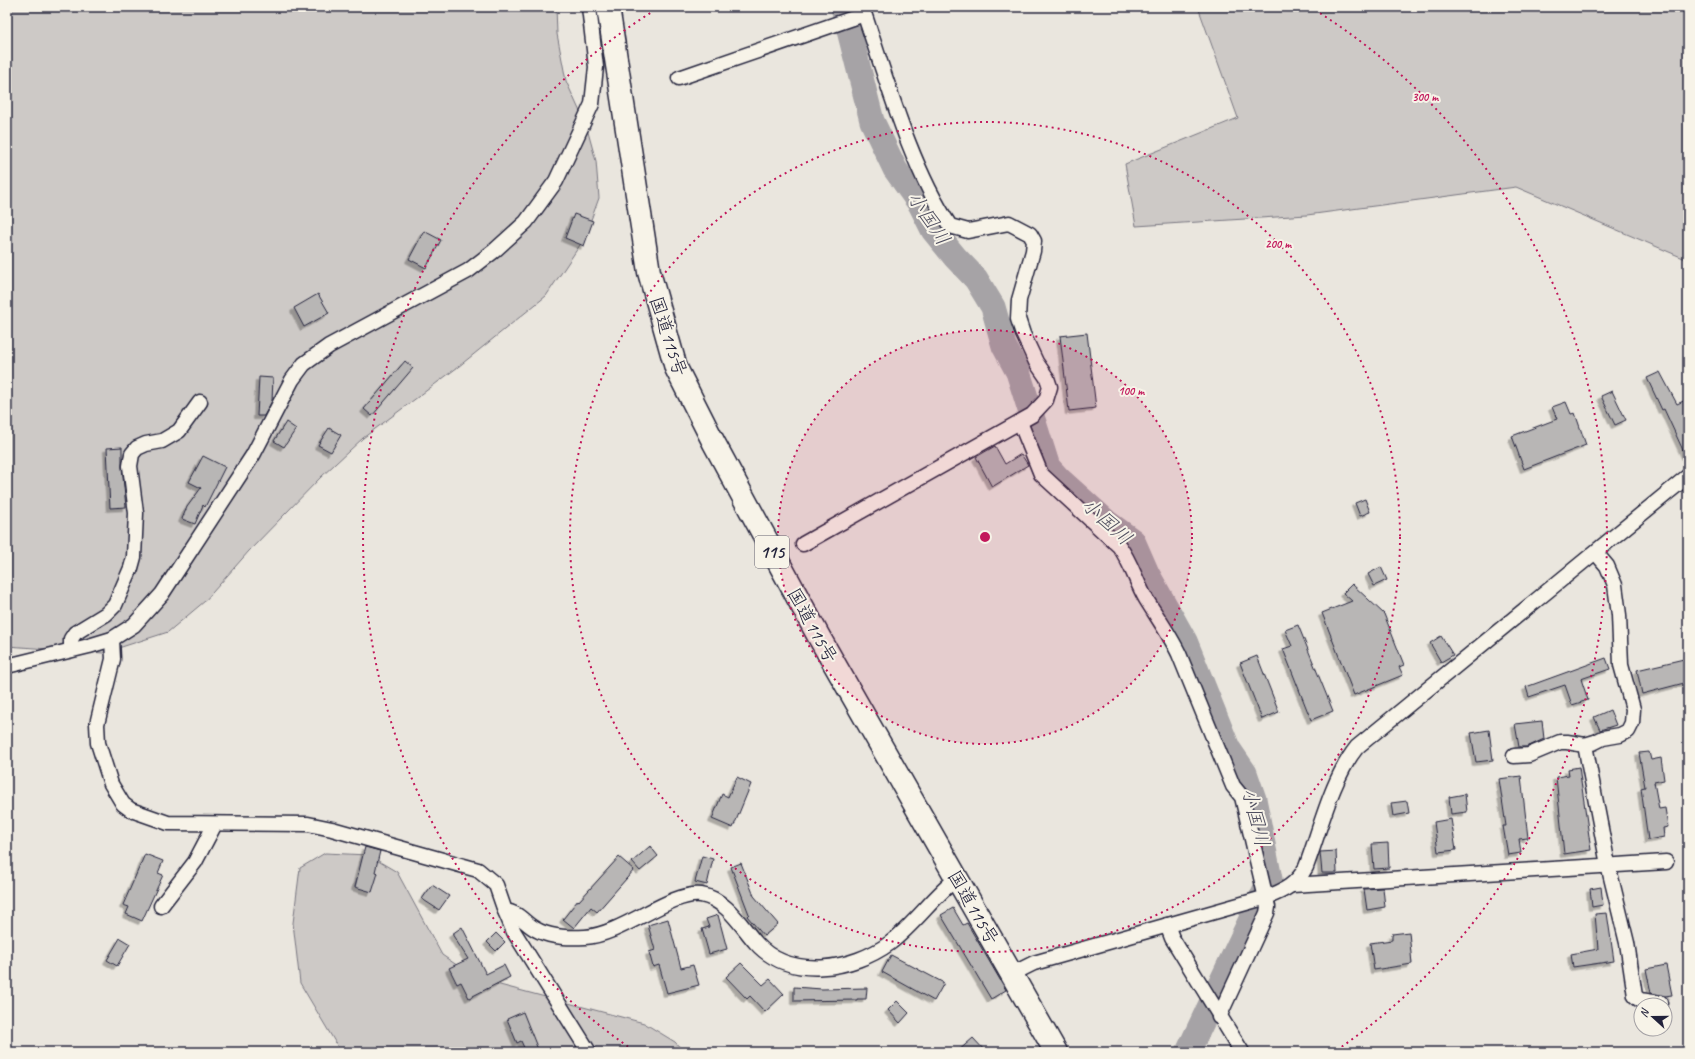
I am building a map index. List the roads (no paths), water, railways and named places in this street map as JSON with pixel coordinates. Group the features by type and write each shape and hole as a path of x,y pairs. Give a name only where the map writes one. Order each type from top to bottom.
{"highway":[{"name":"国道115号","path":"608,7 649,272 676,368 721,456 812,624 1056,1052"}],"street":[{"path":"7,666 112,638 134,625 162,594 253,455 292,380 304,364 329,346 468,271 516,233 535,211 556,181 592,104 596,67 589,7"},
{"path":"679,78 858,14 865,16 894,103 917,160 941,212 950,226 968,231 1009,223 1030,234 1034,241 1033,250 1019,300 1018,319 1036,362 1047,378 1050,387 1049,394 1041,406 1032,415 1020,422 803,544"},
{"path":"71,650 71,639 75,633 100,619 112,609 120,597 129,575 134,557 136,525 136,501 130,466 132,454 137,448 146,444 162,441 179,431 200,402"},
{"path":"1020,422 1041,474 1120,546 1126,556 1145,597 1169,634 1188,674 1233,786 1242,797 1266,897 1267,913 1219,1017"},
{"path":"1012,974 1034,963 1266,897 1281,892 1292,885 1303,874 1338,778 1345,763 1357,747 1596,553 1688,476"},
{"path":"1514,756 1530,756 1560,742 1585,745 1603,738 1620,735 1628,731 1633,718 1633,709 1621,665 1619,615 1615,586 1607,566 1596,553"},
{"path":"112,638 113,659 96,724 103,762 111,784 123,804 131,810 168,823 308,824 355,835 478,870 496,885 505,911 525,952 589,1052"},
{"path":"1585,745 1608,865 1626,943 1636,997"},
{"path":"161,906 195,862 215,824"},
{"path":"1292,885 1666,862"},
{"path":"505,911 513,912 534,928 543,932 558,936 586,937 622,927 681,898 699,895 715,899 724,906 761,948 769,954 801,967 822,968 861,960 890,943 957,878"},
{"path":"1167,925 1172,938 1219,1017 1242,1052"}],"waterway":[{"name":"小国川","path":"843,7 872,121 895,169 920,204 933,230 955,257 976,279 993,307 1004,346 1018,372 1048,467 1058,478 1108,523 1133,541 1147,573 1185,641 1228,748 1245,773 1254,799 1270,879 1188,1052"}]}
